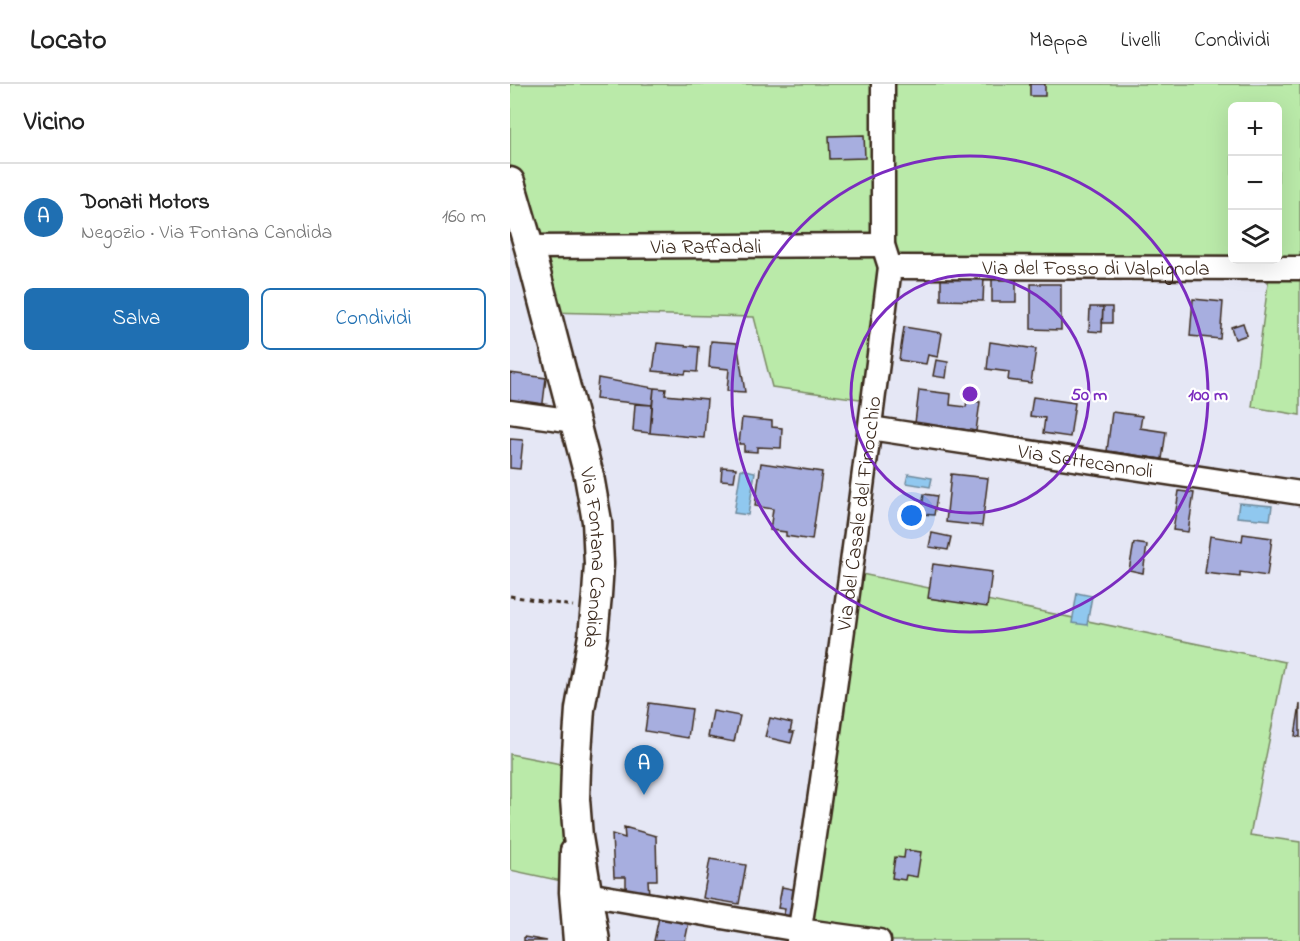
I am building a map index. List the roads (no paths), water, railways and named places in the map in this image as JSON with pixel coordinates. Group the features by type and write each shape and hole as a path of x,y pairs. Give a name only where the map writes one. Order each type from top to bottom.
{"main road":[{"name":"Via Fontana Candida","path":"510,182 591,484 597,521 596,610 580,709 575,788 577,826 595,941"}],"street":[{"name":"Via del Casale del Finocchio","path":"799,935 825,767 890,267 883,245 883,84"},
{"name":"Via Raffadali","path":"529,247 883,245"},
{"name":"Via del Fosso di Valpignola","path":"890,267 1300,268"},
{"path":"510,412 574,421"},
{"name":"Via Settecannoli","path":"870,428 1300,493"},
{"path":"575,941 571,884 572,854 577,826"},
{"path":"587,894 799,935 879,941"}],"water":[{"path":"741,469 755,472 748,515 734,513"},
{"path":"908,474 932,478 930,487 906,483"},
{"path":"1239,503 1272,506 1270,520 1237,517"},
{"path":"1077,593 1092,596 1087,625 1072,623"}],"place":[{"name":"Donati Motors","path":"644,795"}]}
